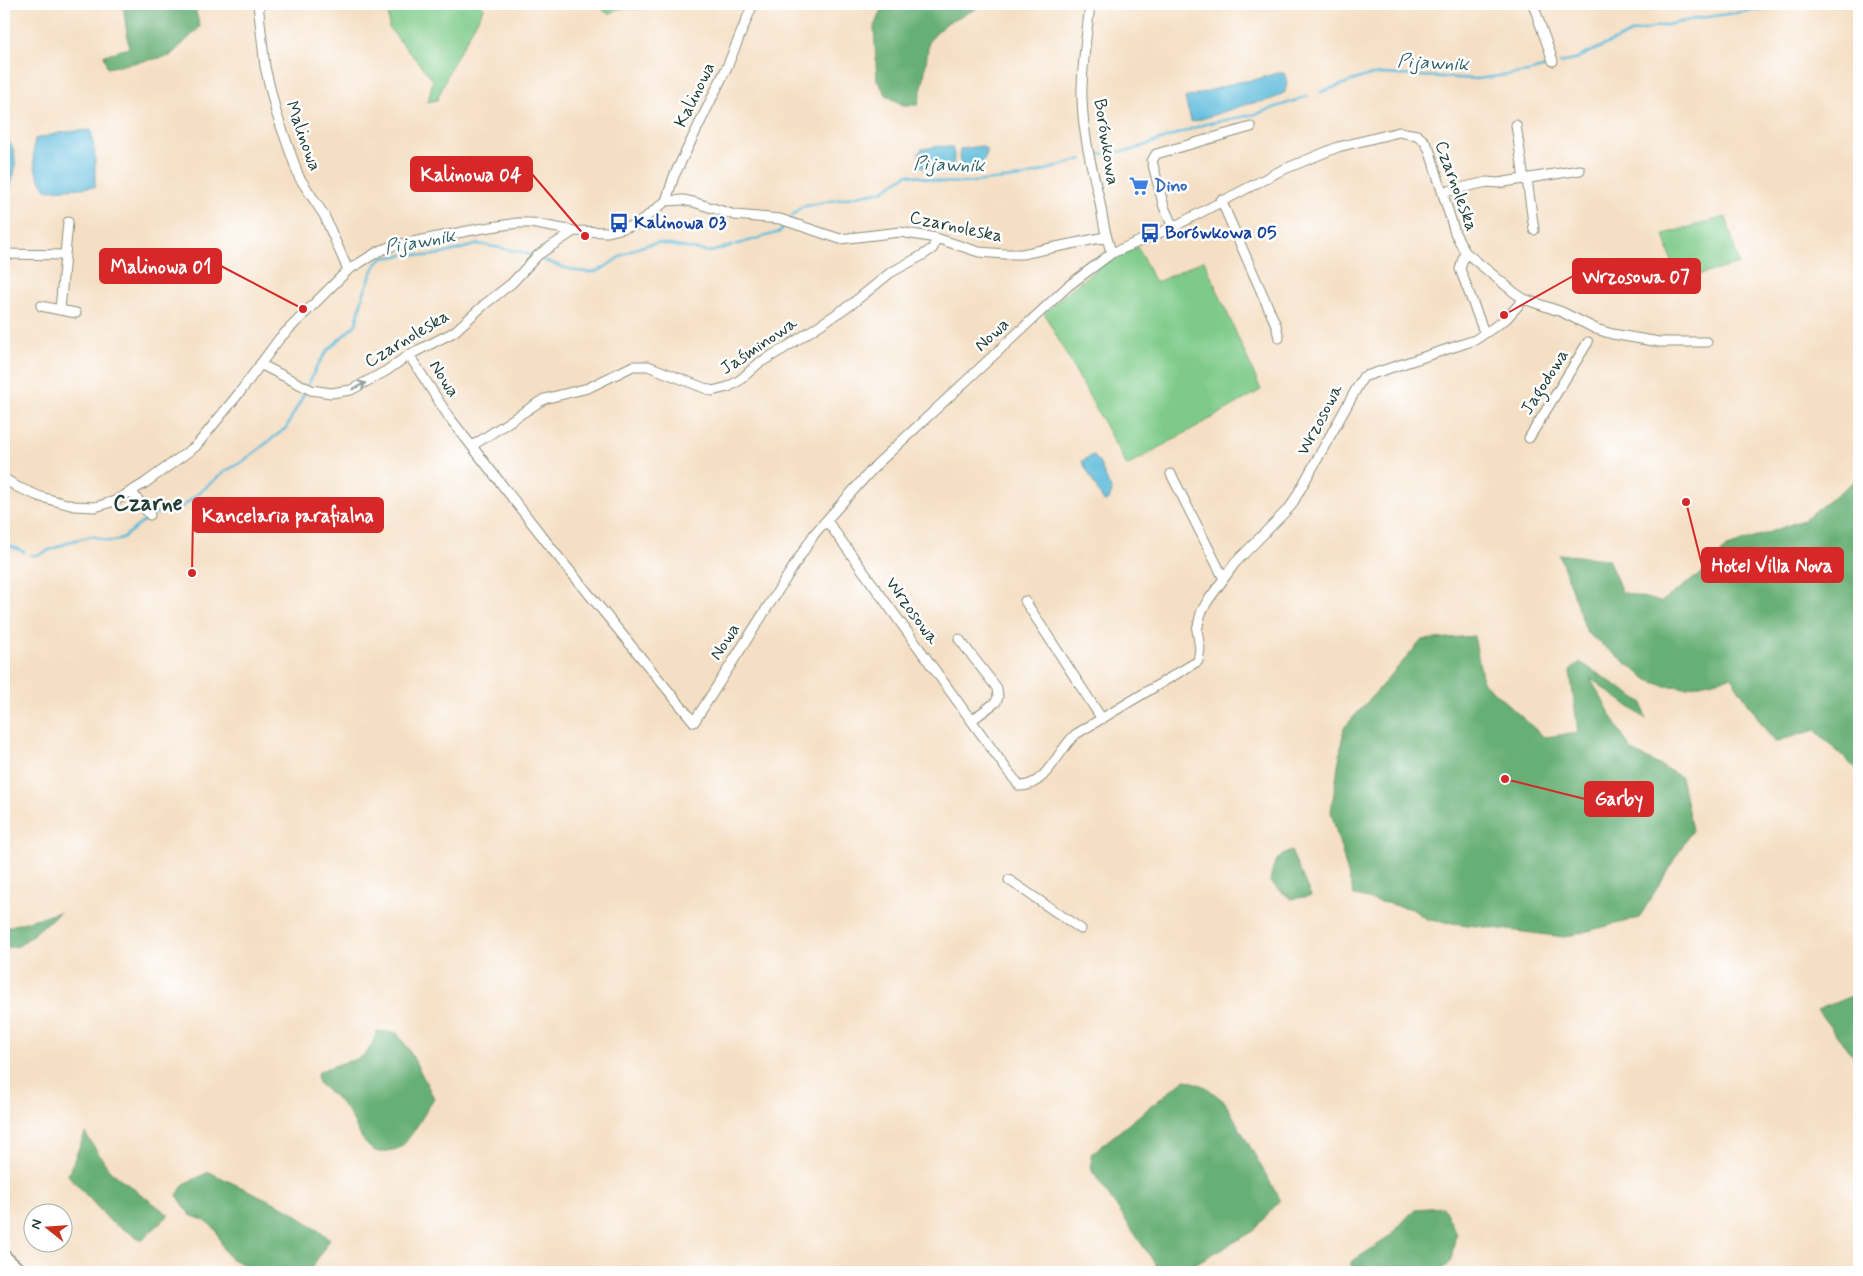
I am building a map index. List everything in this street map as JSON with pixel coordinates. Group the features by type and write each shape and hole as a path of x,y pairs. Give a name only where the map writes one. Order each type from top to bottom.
{"street":[{"name":"Malinowa","path":"258,4 265,67 276,112 299,177 324,215 348,270"},
{"name":"Kalinowa","path":"666,201 674,176 735,49 753,4"},
{"name":"Borówkowa","path":"1090,4 1082,99 1087,148 1104,222 1105,237 1112,253"},
{"path":"1533,4 1553,61"},
{"path":"1516,125 1534,230"},
{"path":"1173,227 1164,207 1152,161 1156,154 1251,126"},
{"name":"Czarnoleska","path":"1112,253 1173,227 1221,200 1280,171 1338,147 1399,132 1417,135 1424,141 1429,150 1454,233 1465,252 1501,284 1524,299 1562,312 1596,329 1612,334 1659,342 1707,342"},
{"path":"1442,192 1487,182 1498,183 1580,170"},
{"path":"1221,200 1276,325 1279,338"},
{"path":"4,478 17,487 41,497 82,508 102,506 116,501 196,446 279,339 348,270 379,251 392,246 478,229 531,223 574,231 608,232 636,225 666,201"},
{"name":"Czarnoleska","path":"666,201 694,202 735,215 780,219 840,239 900,232 936,238 979,252 1022,254 1105,237"},
{"path":"60,310 68,222"},
{"name":"Czarnoleska","path":"260,364 311,390 331,393 351,390 384,372 409,354 454,332 512,283 535,259 574,231"},
{"name":"Jaśminowa","path":"472,446 544,399 588,388 633,366 648,366 712,391 728,388 759,363 852,303 890,273 924,256 933,248 936,238"},
{"path":"1465,252 1460,269 1484,332"},
{"name":"Nowa","path":"409,354 449,417 556,554 694,722 815,533 877,464 1055,297 1112,253"},
{"path":"4,254 65,255"},
{"name":"Wrzosowa","path":"827,521 1020,786 1024,786 1047,771 1069,740 1198,661 1200,649 1197,630 1201,613 1223,578 1248,548 1291,506 1363,377 1475,340 1484,332 1506,319 1524,299"},
{"path":"41,306 76,313"},
{"name":"Jagodowa","path":"1529,438 1588,342"},
{"path":"1171,474 1223,578"},
{"path":"131,491 150,515"},
{"path":"1025,601 1102,719"},
{"name":"Wrzosowa","path":"959,639 996,688 998,697 996,702 972,720"},
{"path":"1010,880 1081,929"},
{"path":"4,1256 22,1272"}],"green space":[{"path":"123,4 194,4 200,27 170,56 107,68 104,55 129,48"},
{"path":"388,4 482,4 484,8 451,67 437,100 428,102 433,80 389,28"},
{"path":"595,4 647,4 646,8 616,9 610,15"},
{"path":"883,4 986,4 945,24 929,41 918,105 903,105 887,96 877,80 874,27"},
{"path":"1726,217 1739,264 1677,281 1664,234"},
{"path":"1138,247 1155,283 1204,260 1261,390 1127,466 1044,313 1067,292 1112,257"},
{"path":"1859,478 1859,772 1815,730 1774,742 1731,677 1687,687 1664,686 1648,680 1587,633 1559,554 1608,559 1622,592 1661,602 1709,568 1725,548 1803,520"},
{"path":"1474,636 1483,682 1544,737 1578,733 1570,671 1580,662 1642,702 1646,719 1590,678 1631,750 1681,777 1692,830 1639,918 1564,937 1428,920 1412,909 1354,896 1331,812 1344,728 1422,640"},
{"path":"1291,851 1311,896 1291,899 1270,882 1275,863 1281,856"},
{"path":"60,912 19,946 4,948 4,928"},
{"path":"1859,993 1859,1064 1817,1010"},
{"path":"377,1031 397,1033 409,1050 434,1098 402,1146 380,1152 373,1150 367,1145 346,1109 318,1083 317,1074 365,1054 373,1042"},
{"path":"1185,1079 1206,1087 1225,1102 1280,1200 1254,1231 1187,1268 1158,1268 1092,1171 1091,1154"},
{"path":"85,1133 110,1171 169,1215 142,1240 111,1222 68,1175"},
{"path":"209,1172 290,1210 330,1239 309,1272 248,1272 242,1264 230,1258 224,1250 216,1230 206,1221 190,1215 177,1195 184,1184"},
{"path":"1443,1207 1456,1232 1451,1261 1441,1272 1351,1272 1351,1262 1388,1238 1415,1209"}],"water":[{"path":"1277,73 1284,73 1287,82 1285,92 1279,96 1191,121 1185,98 1238,82 1254,80"},
{"path":"91,130 95,154 95,187 47,190 36,172 33,153 35,139 63,132"},
{"path":"4,137 10,143 13,150 15,167 11,186 4,200"},
{"path":"940,146 952,147 954,155 953,167 936,170 920,166 919,152 922,149"},
{"path":"982,146 986,149 983,163 972,167 963,167 960,164 960,149"},
{"path":"1093,455 1099,462 1112,492 1108,501 1104,502 1082,461"}],"waterway":[{"name":"Pijawnik","path":"1560,63 1573,60 1633,32 1700,18 1795,4"},
{"name":"Pijawnik","path":"1321,92 1366,76 1381,74 1477,79 1528,72 1546,67"},
{"name":"Pijawnik","path":"1095,155 1132,150 1205,124 1256,114 1308,96"},
{"name":"Pijawnik","path":"792,216 801,207 882,191 908,174 942,182 964,183 1023,177 1082,159"},
{"name":"Pijawnik","path":"538,258 568,269 592,272 601,270 627,253 648,245 658,243 710,252 780,232 785,225"},
{"name":"Pijawnik","path":"308,385 317,366 328,350 356,324 363,295 373,270 383,258 411,254 426,256 442,254 479,244 533,256"},
{"name":"Pijawnik","path":"31,555 38,555 72,541 93,536 107,541 115,541 124,537 160,511 182,507 224,472 242,462 286,428 306,390"},
{"name":"Pijawnik","path":"4,543 24,552"}],"place":[{"name":"Dino","path":"1139,186"},
{"name":"Kalinowa 03","path":"619,223"},
{"name":"Borówkowa 05","path":"1150,233"},
{"name":"Kalinowa 04","path":"585,236"},
{"name":"Malinowa 01","path":"303,309"},
{"name":"Wrzosowa 07","path":"1504,315"},
{"name":"Hotel Villa Nova","path":"1686,502"},
{"name":"Kancelaria parafialna","path":"192,573"},
{"name":"Garby","path":"1505,779"}],"district":[{"name":"Czarne","path":"148,504"}]}
